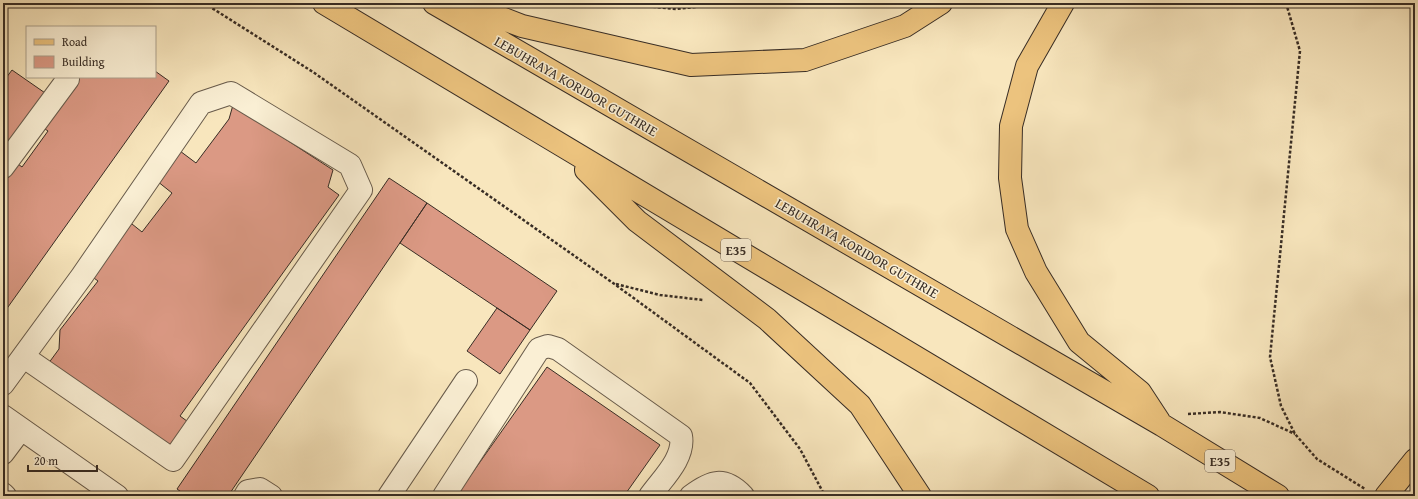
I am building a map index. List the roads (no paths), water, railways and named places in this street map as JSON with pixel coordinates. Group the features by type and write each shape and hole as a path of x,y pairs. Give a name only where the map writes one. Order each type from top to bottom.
{"main road":[{"name":"E35","path":"324,3 560,146 1148,496"},
{"name":"LEBUHRAYA KORIDOR GUTHRIE","path":"434,3 1162,425 1278,496"},
{"path":"462,3 522,26 691,65 805,60 905,26 941,3"},
{"path":"1063,3 1027,66 1011,126 1010,178 1017,228 1036,272 1079,342 1140,392 1162,425"},
{"path":"560,146 637,221 767,319 860,405 920,496"},
{"path":"1378,494 1415,460"}],"street":[{"path":"3,167 68,79"},
{"path":"3,384 24,357 201,103 231,93 350,165 360,190 174,460 24,357"},
{"path":"444,496 538,349 548,346 558,349 681,436 682,444 679,456 650,496"},
{"path":"389,496 466,381"},
{"path":"3,416 117,496"},
{"path":"3,453 21,429"},
{"path":"691,496 705,486 713,483 723,483 734,488 743,496"},
{"path":"244,496 248,491 260,489 271,496"}]}
